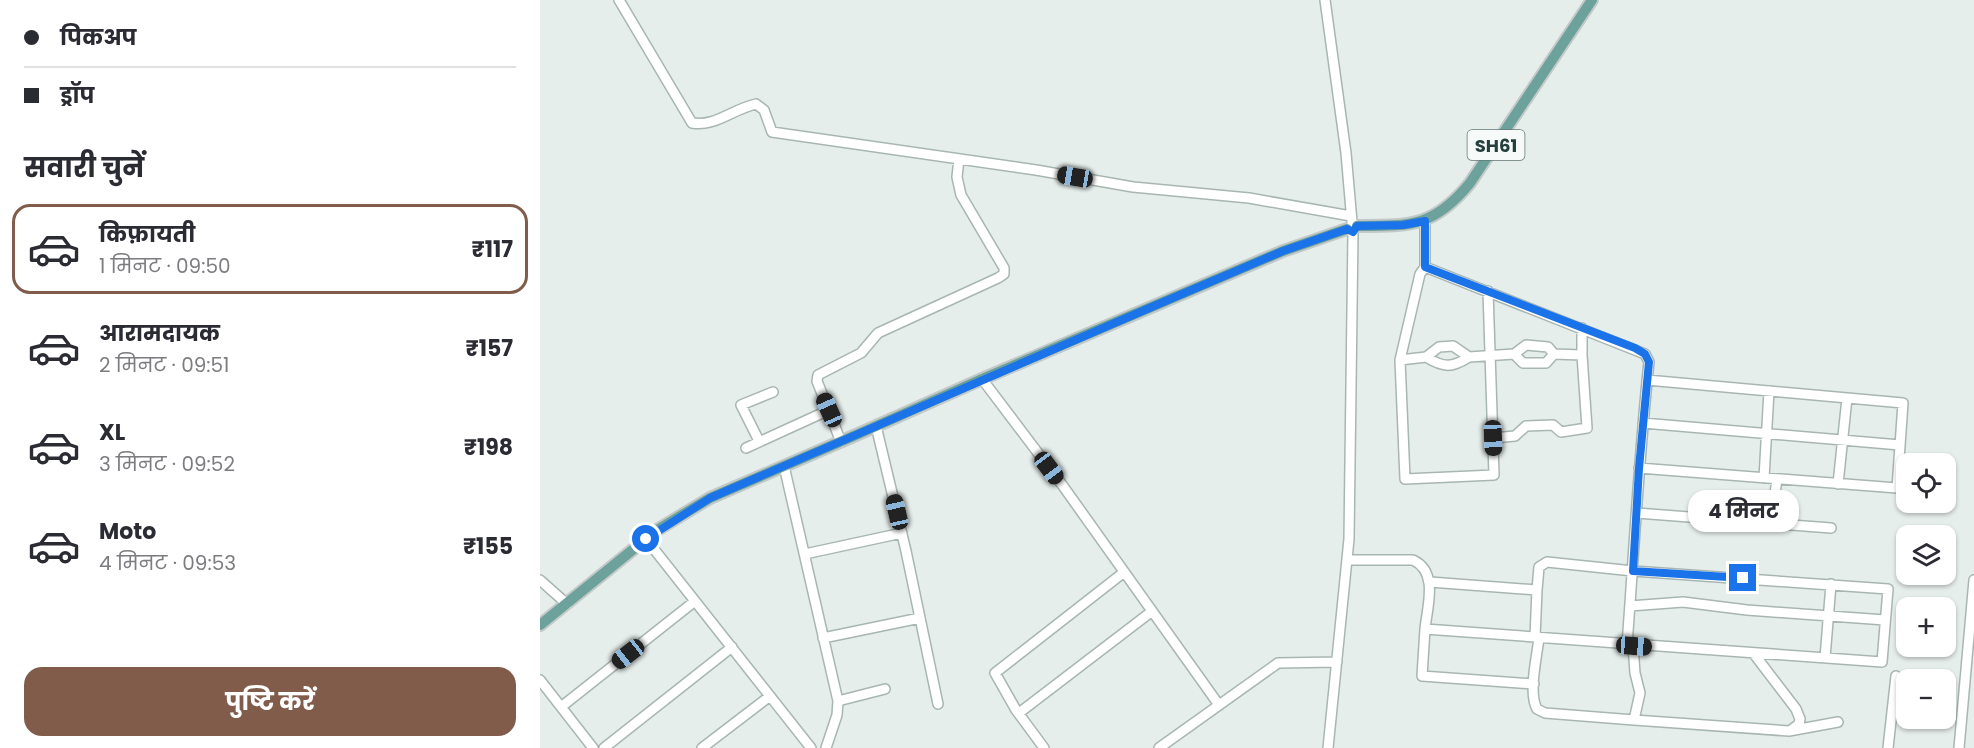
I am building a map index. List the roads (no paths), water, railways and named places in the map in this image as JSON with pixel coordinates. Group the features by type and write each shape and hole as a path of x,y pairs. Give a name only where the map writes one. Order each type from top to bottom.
{"main road":[{"name":"SH61","path":"540,625 646,539 710,498 1283,251 1352,225 1403,225 1425,221 1442,212 1470,183 1592,0"}],"street":[{"path":"619,0 692,123 704,125 742,107 756,104 764,110 772,132 1133,187 1249,198 1352,225"},
{"path":"1324,0 1346,153 1352,225 1349,539 1328,748"},
{"path":"841,442 817,381 818,375 861,353 878,333 998,278 1004,273 1004,268 961,195 957,177 959,159"},
{"path":"1425,221 1425,267 1420,274 1400,360 1405,479 1494,475 1488,291"},
{"path":"1425,267 1645,354 1649,362 1630,606 1630,645 1640,693 1634,720"},
{"path":"1493,438 1515,436 1526,426 1553,424 1561,432 1587,428 1582,328"},
{"path":"1426,357 1440,365 1458,364 1469,357 1514,354 1526,345 1548,347 1554,354 1582,355"},
{"path":"1400,360 1426,357 1439,347 1453,346 1469,357"},
{"path":"1514,354 1523,363 1546,363 1554,354"},
{"path":"982,379 1063,486 1219,705"},
{"path":"1639,468 1897,488 1904,403 1647,380"},
{"path":"1764,478 1770,391"},
{"path":"759,441 741,405 773,392"},
{"path":"1838,483 1847,398"},
{"path":"746,447 829,410"},
{"path":"1643,423 1900,445"},
{"path":"876,426 902,533 938,704"},
{"path":"784,466 838,701 835,722 826,748"},
{"path":"1771,523 1777,479"},
{"path":"1637,513 1831,528"},
{"path":"805,554 902,533"},
{"path":"646,539 770,696 806,746"},
{"path":"1347,560 1413,560 1425,568 1430,582 1422,676 1534,684"},
{"path":"1425,629 1537,638 1754,654 1882,662 1888,588 1633,571 1547,562 1539,567 1537,638 1534,684 1535,705 1541,711 1634,720 1789,730 1838,722"},
{"path":"1044,748 995,673 1123,573"},
{"path":"1959,748 1974,573"},
{"path":"540,580 567,604"},
{"path":"1430,582 1537,590"},
{"path":"1826,658 1831,584"},
{"path":"561,707 695,601"},
{"path":"1630,606 1683,602 1829,617 1885,620"},
{"path":"1019,713 1151,612"},
{"path":"823,638 920,618"},
{"path":"604,748 732,647"},
{"path":"1754,654 1796,709 1800,719 1799,724 1796,728 1789,730"},
{"path":"1159,748 1278,663 1337,662"},
{"path":"1888,748 1896,676"},
{"path":"540,680 593,748"},
{"path":"838,701 885,689"},
{"path":"702,748 770,696"}]}
